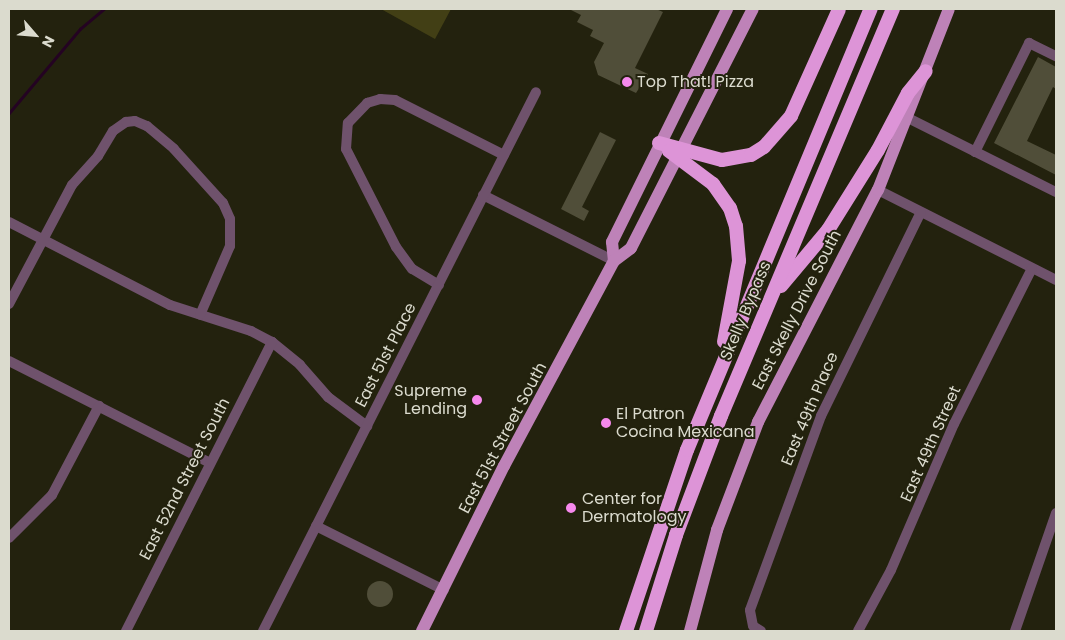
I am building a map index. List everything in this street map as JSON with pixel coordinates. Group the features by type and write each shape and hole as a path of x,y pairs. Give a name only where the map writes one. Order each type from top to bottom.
{"highway":[{"path":"679,154 722,160 736,159 751,155 774,138 791,116 839,9"},
{"name":"Skelly Bypass","path":"626,631 666,507 720,367 871,9"},
{"name":"Skelly Bypass","path":"646,631 694,484 770,298 893,9"},
{"path":"770,298 828,230 878,150 908,93 926,71"},
{"path":"659,143 679,154 713,184 730,208 736,226 739,261 720,367"}],"main road":[{"name":"East 51st Street South","path":"614,261 612,242 659,143 727,9"},
{"name":"East 51st Street South","path":"422,631 501,472 614,261 631,248 753,9"},
{"name":"East Skelly Drive South","path":"690,631 717,530 758,422 878,190 908,118 949,9"}],"street":[{"path":"975,152 1029,43 1056,56"},
{"name":"East 51st Place","path":"263,631 536,92"},
{"path":"439,285 412,269 396,247 346,149 348,122 367,103 380,99 395,100 504,155"},
{"path":"908,118 1056,192"},
{"path":"9,304 65,196 98,156 113,131 131,121 147,126 198,175 223,203 232,232 230,246 200,315"},
{"path":"878,190 1056,280"},
{"path":"483,196 614,261"},
{"name":"East 49th Place","path":"757,628 750,610 820,416 921,212"},
{"path":"9,222 170,305 252,331 272,342 300,365 328,397 367,426"},
{"name":"East 49th Street","path":"858,631 891,570 954,424 1032,268"},
{"name":"East 52nd Street South","path":"126,631 272,342"},
{"path":"9,361 210,462"},
{"path":"9,538 52,495 99,406"},
{"path":"1015,631 1056,514"},
{"path":"316,526 444,590"}],"shaded area":[{"path":"381,9 451,9 435,39"}],"building":[{"path":"569,9 656,9 663,12 635,68 648,74 636,93 598,75 594,62 604,43 590,36 593,30 577,22 581,15"},
{"path":"1038,57 1056,67 1056,89 1053,87 1027,141 1056,155 1056,175 994,143"},
{"path":"600,132 616,140 582,207 589,211 584,221 561,209"},
{"path":"380,581 389,585 393,594 389,603 380,607 371,603 367,594 371,585"}],"waterway":[{"path":"9,113 80,29 104,9"}],"place":[{"name":"Top That! Pizza","path":"627,82"},
{"name":"Supreme Lending","path":"477,400"},
{"name":"El Patron Cocina Mexicana","path":"606,423"},
{"name":"Center for Dermatology","path":"571,508"}]}
